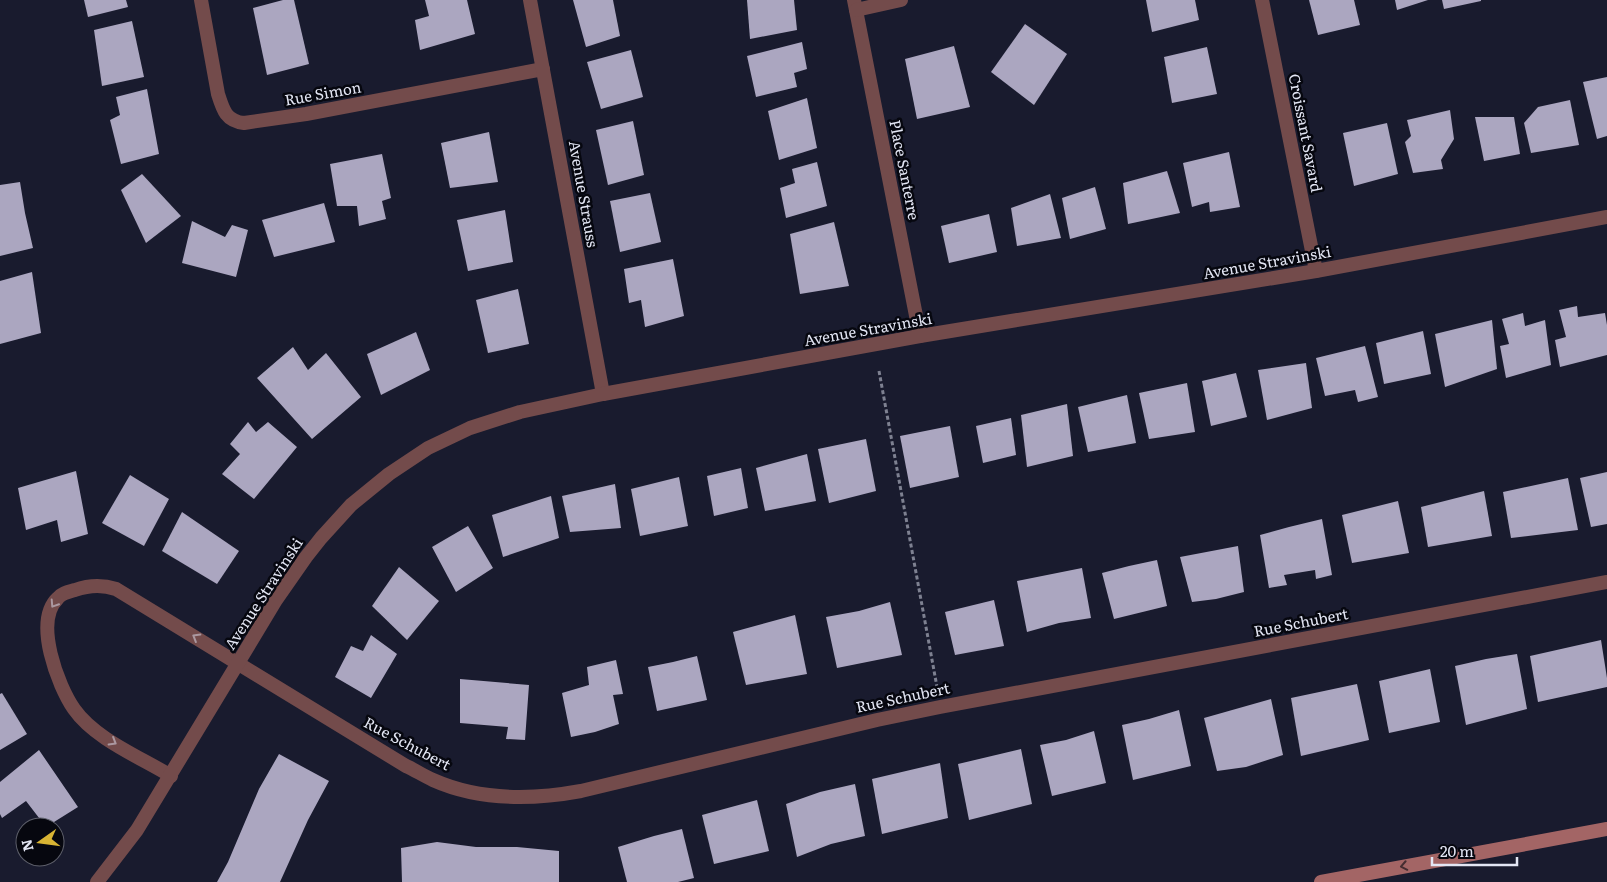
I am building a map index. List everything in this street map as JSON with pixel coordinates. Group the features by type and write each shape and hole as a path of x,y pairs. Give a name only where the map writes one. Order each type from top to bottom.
{"main road":[{"path":"1320,882 1607,829"}],"street":[{"name":"Rue Simon","path":"200,0 218,94 227,116 235,122 244,123 306,114 543,69"},
{"name":"Avenue Strauss","path":"530,0 603,394"},
{"name":"Place Santerre","path":"901,0 855,5 920,336"},
{"name":"Croissant Savard","path":"1262,0 1316,272"},
{"name":"Avenue Stravinski","path":"97,882 137,830 276,600 321,538 351,505 389,474 428,448 470,428 520,412 603,394 920,336 1316,272 1607,217"},
{"name":"Rue Schubert","path":"238,663 406,766 434,780 462,790 488,796 544,797 581,791 886,718 1607,582"},
{"name":"Avenue Stravinski","path":"171,776 107,739 89,725 75,710 60,681 51,651 48,616 51,607 57,598 64,593 96,585 106,586 116,589 238,663"}],"path":[{"path":"879,370 937,689"}],"building":[{"path":"84,0 126,0 128,7 88,17"},
{"path":"283,0 294,0 309,64 267,75 253,8"},
{"path":"425,0 467,0 475,34 420,50 415,20 429,16"},
{"path":"573,0 613,0 620,36 586,47"},
{"path":"747,0 794,0 797,30 750,39"},
{"path":"1146,0 1195,0 1199,20 1152,32"},
{"path":"1309,0 1354,0 1360,25 1318,35"},
{"path":"1395,0 1428,0 1397,10"},
{"path":"1442,0 1481,0 1481,1 1444,9"},
{"path":"132,21 144,77 102,86 94,30"},
{"path":"1025,24 1067,54 1034,105 991,72"},
{"path":"802,42 807,69 794,73 797,87 756,97 747,56"},
{"path":"954,46 970,107 917,119 905,59"},
{"path":"1207,47 1217,94 1172,103 1164,57"},
{"path":"631,50 643,97 601,109 587,62"},
{"path":"1607,77 1607,136 1597,139 1583,82"},
{"path":"147,89 159,154 121,164 110,120 120,115 116,97"},
{"path":"807,98 817,148 779,160 768,111"},
{"path":"1570,100 1579,145 1531,153 1524,123 1538,107"},
{"path":"1450,110 1454,139 1441,160 1443,169 1413,173 1405,142 1411,136 1407,120"},
{"path":"1475,117 1514,117 1520,154 1484,161"},
{"path":"633,121 644,175 608,185 596,130"},
{"path":"1387,123 1398,174 1354,186 1343,133"},
{"path":"489,132 498,182 450,188 441,143"},
{"path":"1229,152 1240,207 1210,212 1209,202 1192,207 1183,163"},
{"path":"382,154 391,198 382,201 386,219 359,226 357,206 337,206 330,164"},
{"path":"817,162 827,206 786,218 780,188 795,183 792,169"},
{"path":"1167,171 1180,213 1128,224 1123,183"},
{"path":"142,174 181,216 146,243 121,190"},
{"path":"20,182 33,248 0,256 0,185"},
{"path":"1095,187 1106,229 1070,239 1062,198"},
{"path":"650,193 661,242 620,252 610,201"},
{"path":"1050,194 1061,238 1017,246 1011,208"},
{"path":"324,203 335,242 274,257 262,220"},
{"path":"505,210 513,262 468,271 457,220"},
{"path":"989,214 997,252 949,263 941,226"},
{"path":"192,221 225,237 232,225 248,230 236,277 182,263"},
{"path":"834,222 849,286 800,294 790,234"},
{"path":"673,259 684,316 645,327 641,300 629,303 624,269"},
{"path":"32,272 41,333 0,344 0,281"},
{"path":"518,289 529,344 488,353 476,300"},
{"path":"1577,306 1578,317 1605,313 1607,355 1560,367 1555,340 1566,337 1559,310"},
{"path":"1523,313 1525,326 1545,320 1551,365 1506,378 1500,346 1509,344 1502,319"},
{"path":"1492,320 1497,369 1445,387 1435,334"},
{"path":"1423,331 1431,374 1384,384 1376,343"},
{"path":"416,332 430,370 381,395 367,354"},
{"path":"1365,346 1378,397 1358,402 1355,390 1325,396 1316,358"},
{"path":"293,347 308,370 326,353 361,397 312,439 257,378"},
{"path":"1306,363 1312,408 1267,420 1258,370"},
{"path":"1236,373 1247,417 1211,426 1202,381"},
{"path":"1187,383 1195,432 1149,439 1139,393"},
{"path":"1127,395 1136,443 1088,452 1078,407"},
{"path":"1067,404 1073,456 1027,467 1021,415"},
{"path":"1011,418 1016,455 983,463 976,426"},
{"path":"248,422 256,432 268,422 297,447 254,499 222,474 240,454 230,444"},
{"path":"950,426 959,477 910,488 900,436"},
{"path":"866,439 876,491 829,503 818,449"},
{"path":"807,454 816,501 765,511 756,468"},
{"path":"741,468 748,508 714,516 707,476"},
{"path":"76,471 88,534 61,542 57,520 26,530 18,488"},
{"path":"1607,472 1607,524 1591,527 1580,478"},
{"path":"130,475 169,499 144,546 102,523"},
{"path":"679,477 688,526 640,536 631,489"},
{"path":"1568,478 1578,530 1511,538 1503,492"},
{"path":"615,484 621,528 570,532 562,496"},
{"path":"1484,491 1492,536 1428,547 1421,507"},
{"path":"551,496 559,538 503,557 492,515"},
{"path":"1398,501 1409,553 1352,563 1342,515"},
{"path":"182,512 239,551 217,584 162,551"},
{"path":"1322,519 1332,575 1316,579 1315,570 1284,575 1287,585 1269,588 1260,535"},
{"path":"468,526 493,568 456,592 432,547"},
{"path":"1238,546 1244,592 1216,599 1192,602 1180,557"},
{"path":"1157,560 1167,606 1114,619 1102,573"},
{"path":"399,567 439,601 407,640 372,606"},
{"path":"1082,568 1091,618 1059,623 1027,632 1017,581"},
{"path":"994,600 1004,646 955,655 945,612"},
{"path":"890,602 902,655 837,668 826,617 859,611"},
{"path":"795,615 807,674 746,685 733,632"},
{"path":"371,635 397,654 371,698 335,677 351,646 363,651"},
{"path":"1601,640 1607,687 1538,702 1530,656"},
{"path":"1517,654 1527,709 1466,725 1455,666"},
{"path":"697,656 707,700 657,711 648,667"},
{"path":"616,660 623,694 613,695 619,724 571,737 562,693 589,685 587,667"},
{"path":"1430,669 1440,722 1389,733 1379,681"},
{"path":"460,679 529,685 525,740 506,739 508,727 460,723"},
{"path":"1357,684 1369,740 1301,756 1291,698"},
{"path":"2,693 27,734 0,750 0,694"},
{"path":"1271,699 1283,755 1246,767 1217,771 1204,718"},
{"path":"1179,710 1191,766 1133,780 1122,725"},
{"path":"1094,731 1106,783 1052,796 1040,745 1066,740"},
{"path":"1021,749 1032,804 969,820 958,764"},
{"path":"39,750 78,807 62,817 38,817 26,801 2,818 0,814 0,782"},
{"path":"279,754 329,781 308,820 280,882 217,882 228,862 259,789"},
{"path":"940,763 948,818 882,834 872,779"},
{"path":"855,784 865,836 831,844 797,857 786,804 820,792"},
{"path":"757,800 769,851 714,864 702,815"},
{"path":"682,829 694,878 678,882 627,882 618,847"},
{"path":"437,842 476,847 517,847 559,851 559,882 402,882 401,848"}]}
